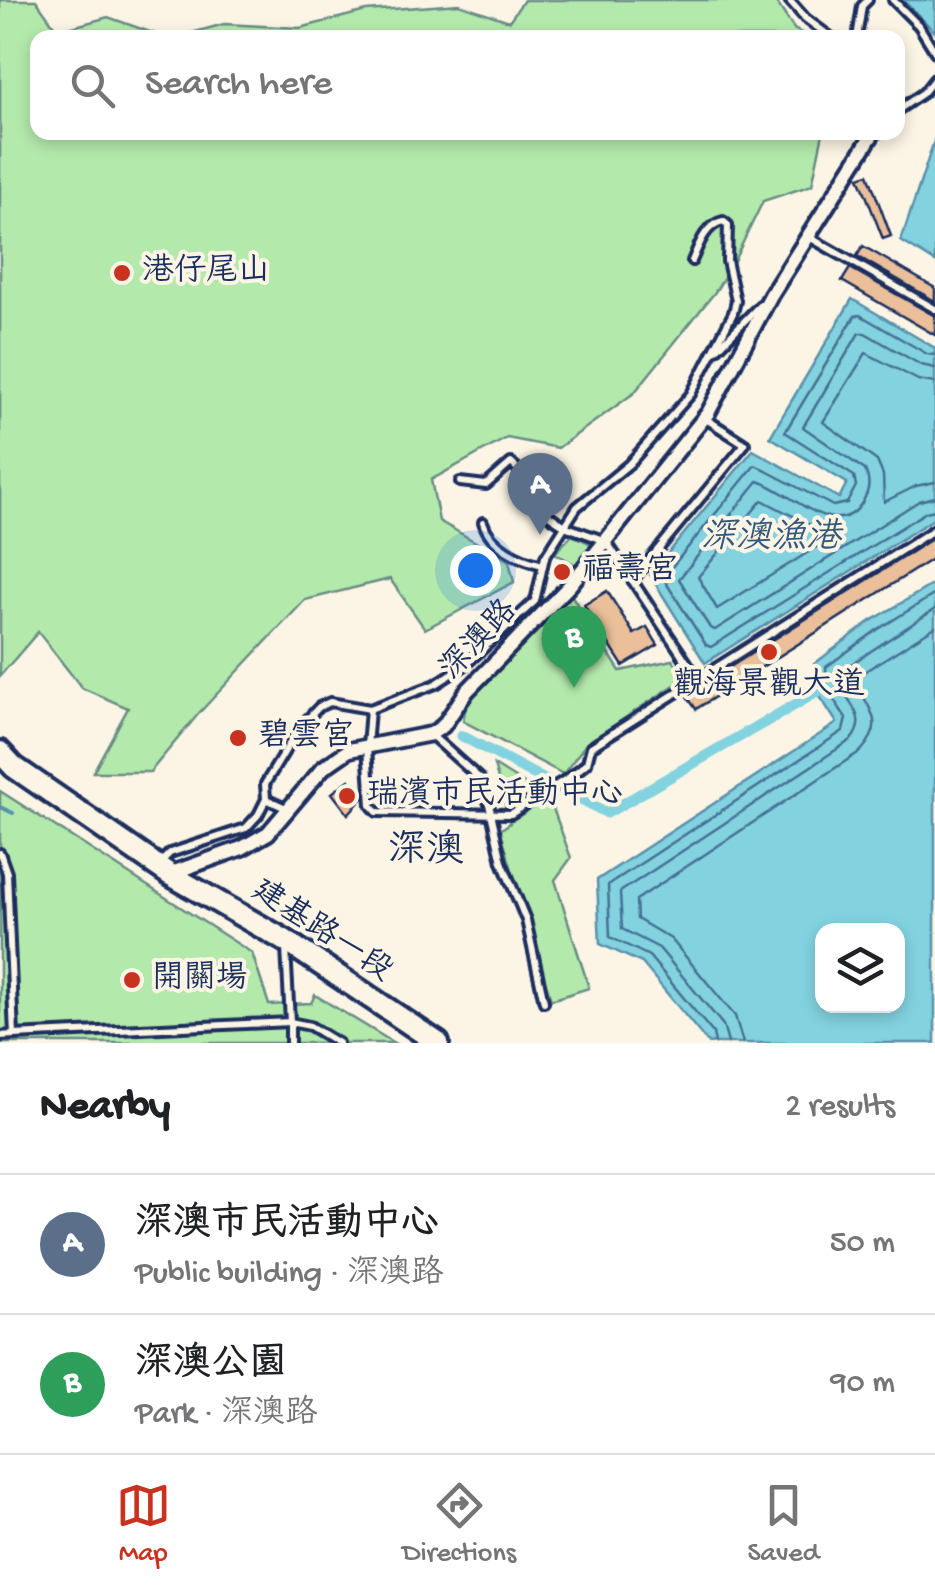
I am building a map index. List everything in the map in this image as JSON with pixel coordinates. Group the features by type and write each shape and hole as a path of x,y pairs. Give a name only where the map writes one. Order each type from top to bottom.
{"main road":[{"name":"建基路一段","path":"0,752 28,778 164,869 286,942 438,1043"}],"street":[{"name":"深澳路","path":"431,734 443,726 467,691 570,585 704,418 772,295 869,140"},
{"path":"164,869 242,848 268,833 323,768 349,750 431,734"}],"lane":[{"path":"789,0 818,30"},
{"path":"858,30 862,6 868,0"},
{"path":"893,0 919,26 935,52"},
{"path":"905,105 923,93 935,78"},
{"path":"164,869 170,853 246,828 266,799 265,784 299,728 319,707 330,702 370,710 436,684 464,666 535,601 553,542 577,507 629,464 691,394 733,313 736,301 727,261 728,224 715,222 692,261"},
{"path":"809,237 935,309"},
{"path":"708,358 772,295"},
{"path":"633,580 745,444 704,418"},
{"path":"460,482 486,485 511,464 527,477 550,516 566,527 606,541 698,679"},
{"path":"483,522 486,533 511,554 544,565"},
{"path":"370,710 367,746 371,805 377,812 511,814 570,776 586,762 591,747 935,529"},
{"path":"431,734 480,779 502,862 526,920 544,1002"},
{"path":"266,799 290,810"},
{"path":"0,853 7,874 14,1035"},
{"path":"286,942 290,1043"},
{"path":"0,1036 290,1022 310,1026 338,1043"}],"green space":[{"path":"0,0 36,0 57,30 30,30 30,140 822,140 812,185 763,201 715,292 634,393 558,448 507,438 431,480 439,521 509,561 514,582 425,629 390,579 305,600 200,712 150,772 93,772 128,708 82,688 38,632 0,676"},
{"path":"524,0 775,0 796,30 202,30 224,24 300,28 366,11 459,4 509,21"},
{"path":"108,17 144,30 62,30"},
{"path":"572,535 592,544 576,565 555,553"},
{"path":"570,593 620,671 673,660 685,678 586,744 563,774 463,721 468,697 521,648"},
{"path":"494,765 550,800 571,858 555,880 589,988 551,1000 500,830 510,823"},
{"path":"0,791 252,953 269,1005 311,1003 315,995 394,1043 0,1043"}],"water":[{"path":"903,0 935,0 935,32"},
{"path":"935,138 935,262 901,241"},
{"name":"深澳漁港","path":"852,299 935,348 935,518 705,663 650,575 753,450 839,498 847,483 770,437"},
{"path":"935,583 935,1043 708,1043 642,963 600,944 597,880 837,723 817,692 814,664 871,621"}],"building":[{"path":"868,174 891,236 883,239 859,177"},
{"path":"863,246 935,288 935,301 857,256"},
{"path":"850,268 935,316 935,335 842,281"},
{"name":"觀海景觀大道","path":"935,537 935,557 696,709 686,695"},
{"path":"607,591 634,634 647,627 658,645 623,666 584,605"},
{"name":"瑞濱市民活動中心","path":"349,780 363,798 348,814 332,793"}],"waterway":[{"path":"462,736 607,813 817,692"},
{"path":"0,807 13,813"}],"place":[{"name":"港仔尾山","path":"122,273"},
{"name":"深澳市民活動中心","path":"540,535"},
{"name":"福壽宮","path":"562,572"},
{"name":"觀海景觀大道","path":"769,652"},
{"name":"深澳公園","path":"574,688"},
{"name":"碧雲宮","path":"238,738"},
{"name":"瑞濱市民活動中心","path":"347,796"},
{"name":"開關場","path":"132,980"}],"district":[{"name":"深澳","path":"426,853"}]}
